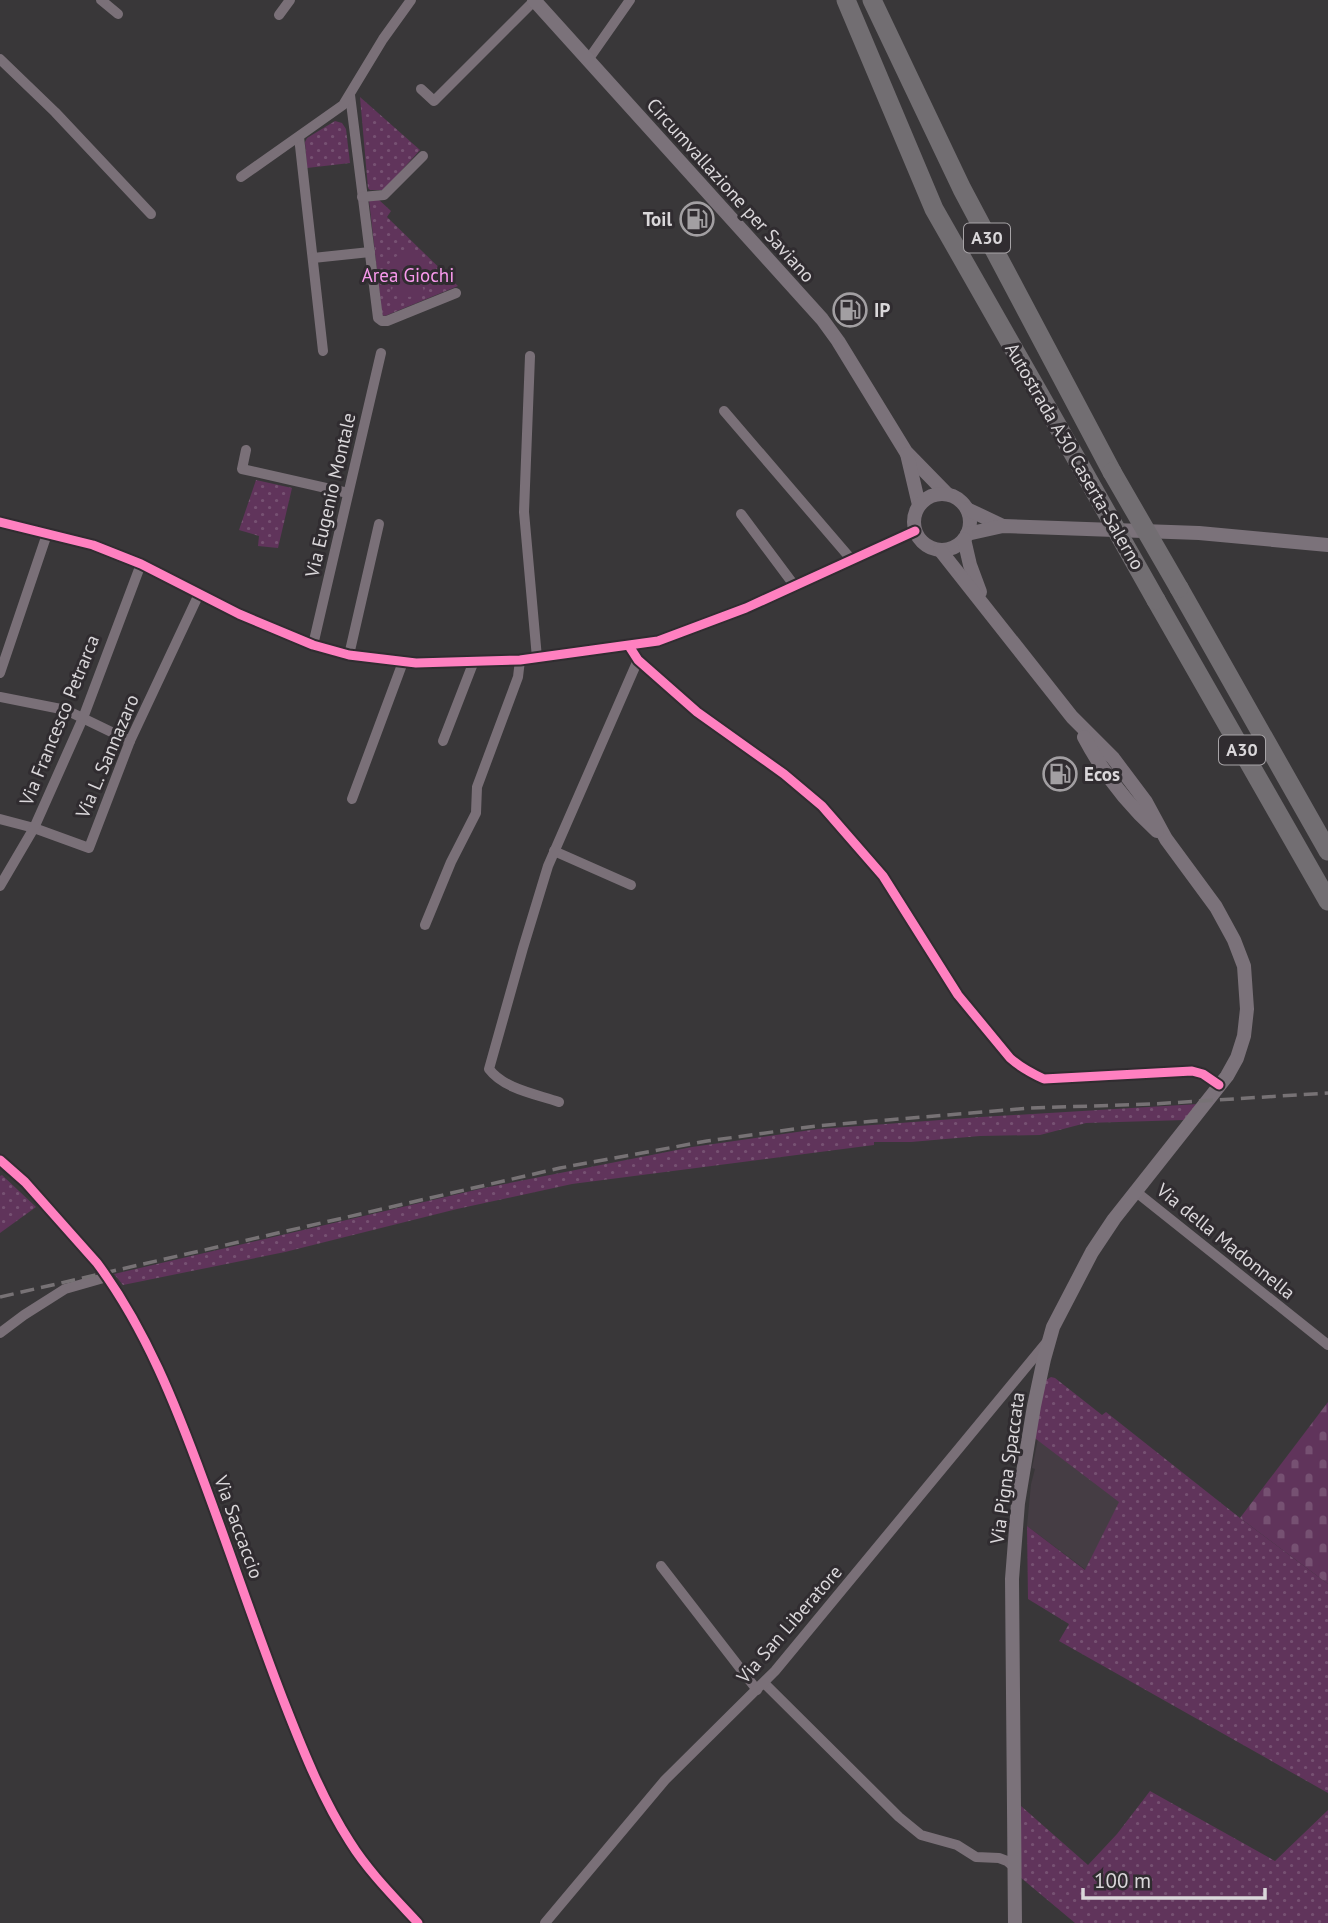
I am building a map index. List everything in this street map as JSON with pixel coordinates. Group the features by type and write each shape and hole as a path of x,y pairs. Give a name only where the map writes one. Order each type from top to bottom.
{"highway":[{"name":"Autostrada A30 Caserta-Salerno","path":"846,0 934,209 1328,901"},
{"name":"Autostrada A30 Caserta-Salerno","path":"872,0 962,189 1112,472 1328,851"}],"main road":[{"name":"Circumvallazione per Saviano","path":"535,0 822,319 906,452 947,494"},
{"name":"Circumvallazione per Saviano","path":"906,452 919,505"},
{"path":"1003,526 967,509 955,497 947,494 932,496 919,505 914,522 915,531 925,544 940,550 957,545 965,537 1003,526 1169,531 1328,545"},
{"path":"967,509 969,517 965,537 970,565 986,607"},
{"name":"Via Pigna Spaccata","path":"940,550 1077,724 1113,758 1146,803 1166,839 1216,907 1234,940 1244,966 1247,1009 1244,1036 1237,1058 1223,1080 1114,1219 1092,1252 1053,1327 1026,1449 1018,1503 1012,1579 1015,1923"}],"street":[{"path":"101,0 118,14"},
{"path":"279,15 290,0"},
{"path":"240,177 343,105 383,39 411,0"},
{"path":"421,89 434,101 535,0"},
{"path":"588,60 630,0"},
{"path":"0,59 55,112 151,214"},
{"path":"350,95 379,318 387,321 456,293"},
{"path":"299,137 323,351"},
{"path":"362,197 384,195 423,156"},
{"path":"313,258 370,252"},
{"name":"Via Eugenio Montale","path":"313,645 381,353"},
{"path":"530,356 524,512 537,658"},
{"path":"724,411 851,559"},
{"path":"246,450 242,469 348,493"},
{"path":"741,514 794,585"},
{"path":"0,522 93,545 141,564 239,614 313,645 349,655 416,663 520,660 658,641 746,608 915,531"},
{"path":"349,655 379,524"},
{"path":"0,673 47,534"},
{"name":"Via Francesco Petrarca","path":"0,886 34,828 83,718 141,564"},
{"name":"Via L. Sannazaro","path":"0,819 89,848 130,741 199,594"},
{"path":"629,646 638,660 697,712 784,774 822,806 883,876 958,995 1018,1066 1044,1079 1192,1072 1223,1080"},
{"path":"425,925 451,862 476,813 477,787 518,677 520,660"},
{"path":"559,1102 503,1082 489,1069 538,895 554,851 638,660"},
{"path":"443,741 474,661"},
{"path":"352,799 403,662"},
{"path":"0,697 66,710 130,741"},
{"path":"554,851 631,885"},
{"name":"Via Saccaccio","path":"0,1160 24,1182 107,1277 148,1346 179,1413 263,1649 305,1754 349,1841 418,1923"},
{"name":"Via della Madonnella","path":"1135,1191 1328,1345"},
{"path":"0,1333 65,1289 107,1277"},
{"name":"Via San Liberatore","path":"545,1923 664,1780 760,1686 1050,1339"},
{"path":"661,1566 760,1686 921,1835 957,1845 976,1857 999,1858 1015,1868"}],"shaded area":[{"path":"1038,1439 1120,1501 1086,1570 1027,1526 1035,1469 1032,1468"}],"green space":[{"path":"360,97 420,150 384,190 368,188"},
{"path":"335,121 342,123 346,129 350,163 307,168 307,138"},
{"path":"378,199 391,211 387,217 458,286 382,315 369,200"},
{"name":"Area Giochi","path":"408,253 424,259 430,275 424,291 408,297 392,291 386,275 392,259"},
{"path":"256,480 292,488 278,548 258,546 259,536 239,530"},
{"path":"1198,1104 1185,1120 1086,1123 1040,1135 874,1142 874,1145 572,1184 457,1209 285,1252 123,1285 114,1274 484,1188 692,1147 818,1129"},
{"path":"0,1176 36,1207 0,1233"},
{"path":"1051,1377 1102,1415 1106,1412 1328,1584 1328,1793 1059,1641 1069,1624 1028,1599 1027,1526 1085,1570 1119,1502 1032,1436 1046,1380"},
{"path":"1328,1402 1328,1584 1240,1518"},
{"path":"1150,1791 1275,1861 1328,1810 1328,1923 1075,1923 1020,1877 1021,1806 1088,1865 1117,1834"}],"railway":[{"path":"0,1297 560,1168 707,1141 816,1126 1031,1108 1153,1104 1328,1093"}],"cycle path":[{"path":"0,522 93,545 141,564 239,614 313,645 349,655 416,663 520,660 658,641 746,608 915,531"},
{"path":"629,646 638,660 697,712 784,774 822,806 883,876 958,995 1018,1064 1044,1079 1192,1071 1203,1074 1219,1085"},
{"path":"0,1160 25,1182 97,1263 115,1288 145,1341 182,1425 275,1679 323,1793 357,1853 418,1923"}],"place":[{"name":"Toil","path":"697,219"},
{"name":"IP","path":"850,310"},
{"name":"Ecos","path":"1060,774"}]}
